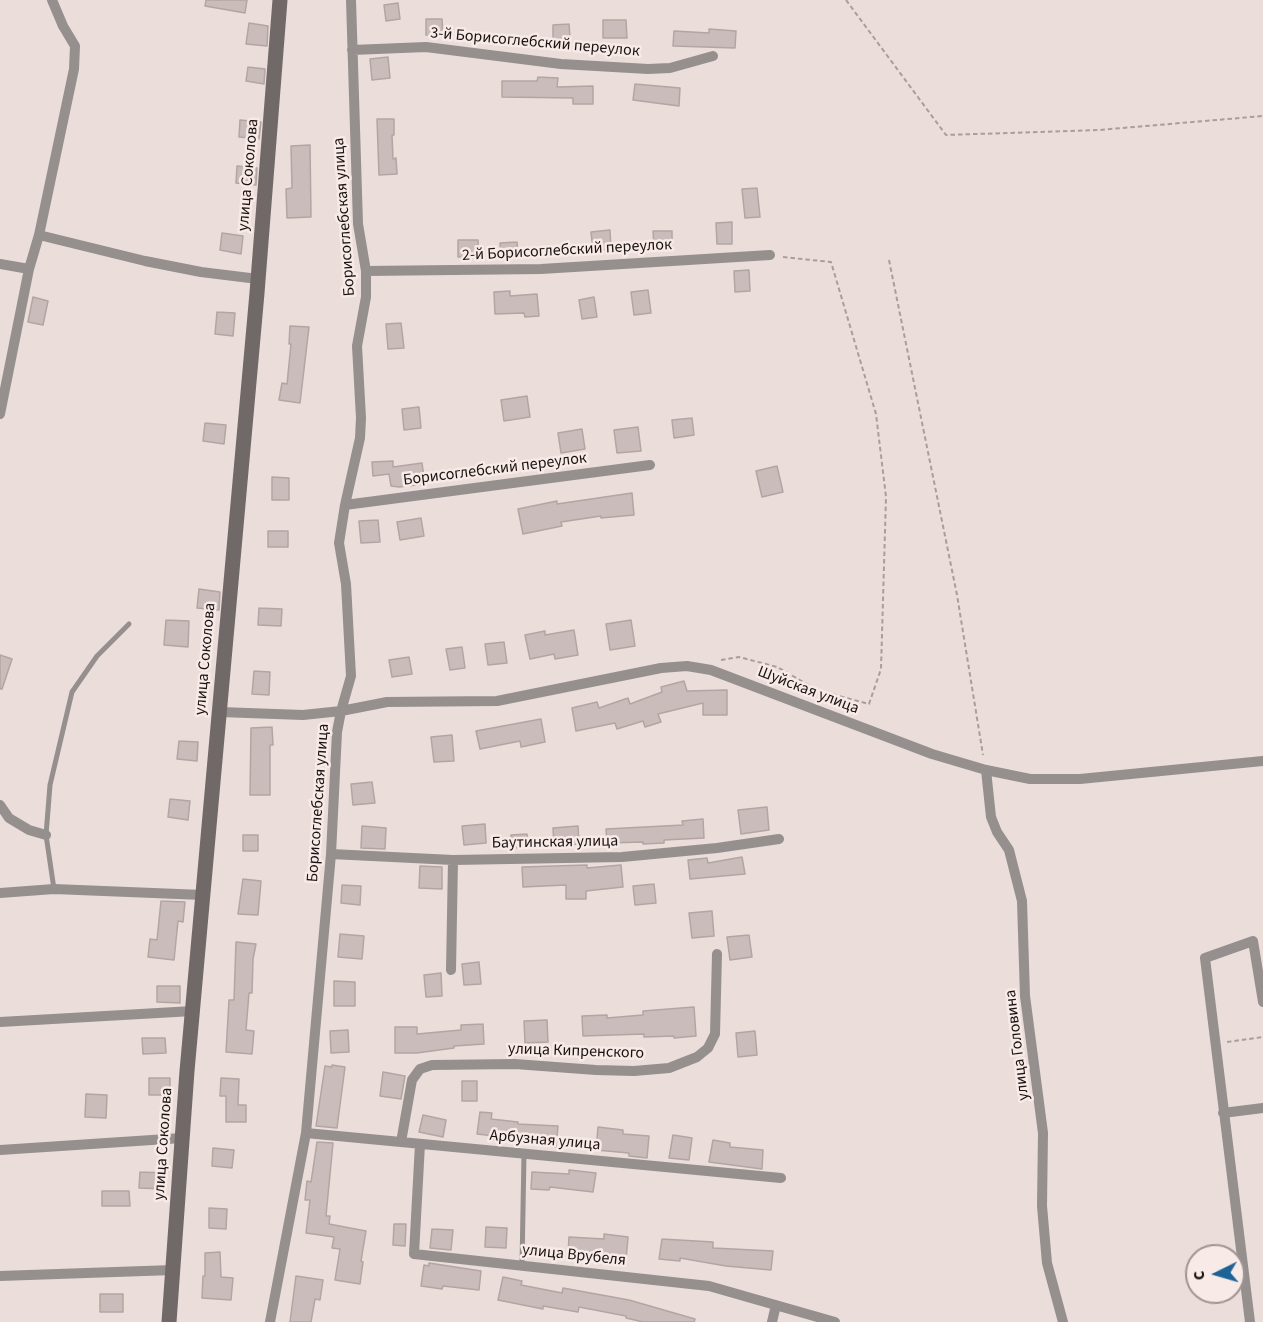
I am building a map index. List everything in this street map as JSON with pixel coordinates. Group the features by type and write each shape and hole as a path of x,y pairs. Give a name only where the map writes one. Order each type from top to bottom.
{"main road":[{"name":"улица Соколова","path":"169,1322 182,1138 258,279 280,0"}],"street":[{"path":"0,414 29,269 39,235 74,69 75,46 52,0"},
{"name":"Борисоглебская улица","path":"270,1322 306,1133 331,854 337,732 351,676 345,584 339,543 360,438 357,346 366,297 366,271 358,224 351,0"},
{"name":"3-й Борисоглебский переулок","path":"351,50 426,47 550,63 648,69 670,68 713,56"},
{"path":"39,235 145,261 201,272 258,279"},
{"name":"2-й Борисоглебский переулок","path":"366,271 531,269 770,255"},
{"path":"0,264 29,269"},
{"name":"Борисоглебский переулок","path":"345,505 650,465"},
{"name":"Шуйская улица","path":"220,712 303,715 341,711 387,702 497,701 661,668 687,666 711,670 932,754 986,770 1030,779 1080,779 1263,761"},
{"name":"улица Головина","path":"986,770 991,817 1009,850 1022,901 1026,996 1043,1133 1042,1206 1047,1263 1063,1322"},
{"path":"0,805 9,818 29,830 46,835"},
{"name":"Баутинская улица","path":"331,854 453,860 622,857 717,848 779,839"},
{"path":"451,970 453,860"},
{"path":"0,893 54,889 203,895"},
{"path":"1250,1322 1205,958 1253,941 1263,1002"},
{"name":"улица Кипренского","path":"400,1142 412,1080 420,1069 432,1065 515,1064 634,1071 669,1068 697,1057 708,1048 715,1034 717,954"},
{"path":"0,1022 193,1011"},
{"path":"1223,1113 1263,1108"},
{"name":"Арбузная улица","path":"306,1133 781,1178"},
{"path":"0,1150 182,1138"},
{"name":"улица Врубеля","path":"420,1144 414,1254 710,1286 835,1322"},
{"path":"0,1276 173,1270"},
{"path":"772,1322 776,1305"}],"lane":[{"path":"54,889 46,835 50,785 72,692 97,656 129,624"},
{"path":"522,1265 524,1154"}],"path":[{"path":"846,0 946,135 1099,130 1263,116"},
{"path":"718,660 739,657 777,668 817,690 869,704 881,669 886,497 876,414 831,262 770,255"},
{"path":"889,260 957,595 986,770"},
{"path":"1214,1044 1263,1037"}],"building":[{"path":"206,0 247,0 245,13 205,6"},
{"path":"398,3 400,19 386,21 384,5"},
{"path":"426,19 442,19 443,35 426,35"},
{"path":"603,20 626,20 627,38 603,38"},
{"path":"249,23 268,26 267,46 246,44"},
{"path":"569,24 570,38 553,39 553,25"},
{"path":"709,29 736,31 735,48 673,46 674,31 709,33"},
{"path":"388,57 390,78 372,80 370,59"},
{"path":"248,67 265,69 264,84 246,81"},
{"path":"538,77 558,78 557,87 593,86 593,104 573,104 573,98 502,97 502,81 537,81"},
{"path":"635,84 680,88 679,106 633,100"},
{"path":"377,119 394,119 393,159 396,158 397,174 379,175"},
{"path":"240,120 261,122 259,139 239,137"},
{"path":"310,145 311,217 287,218 286,189 292,188 291,146"},
{"path":"237,166 257,168 256,185 236,183"},
{"path":"757,188 760,217 745,218 742,189"},
{"path":"732,222 732,244 717,244 716,223"},
{"path":"610,230 611,249 593,251 591,232"},
{"path":"653,231 672,231 672,245 654,246"},
{"path":"222,233 243,236 241,254 220,250"},
{"path":"458,240 478,240 478,257 458,257"},
{"path":"517,242 518,257 501,257 500,243"},
{"path":"749,270 750,291 735,292 734,271"},
{"path":"648,290 651,313 634,315 631,292"},
{"path":"510,291 510,296 537,294 539,316 525,317 524,313 495,314 494,292"},
{"path":"33,297 48,301 43,325 28,322"},
{"path":"594,297 597,317 582,319 579,300"},
{"path":"217,312 235,313 233,336 215,334"},
{"path":"401,323 404,348 388,349 386,324"},
{"path":"290,326 309,327 300,403 279,400 282,383 287,384 291,344 289,344"},
{"path":"527,396 530,417 504,421 501,400"},
{"path":"419,407 421,428 404,430 402,409"},
{"path":"692,418 694,435 674,438 672,420"},
{"path":"205,423 226,425 224,444 203,441"},
{"path":"638,427 641,451 617,453 614,430"},
{"path":"582,429 585,449 561,453 558,433"},
{"path":"393,461 393,467 422,463 425,484 391,486 389,474 373,476 372,462"},
{"path":"777,466 783,492 762,497 756,471"},
{"path":"272,477 289,478 289,500 272,500"},
{"path":"632,493 634,515 601,518 601,516 561,522 562,526 523,534 518,509 557,501 557,504"},
{"path":"421,518 424,536 400,540 397,522"},
{"path":"378,520 380,542 361,543 359,521"},
{"path":"268,531 288,531 288,547 268,547"},
{"path":"199,589 220,592 219,610 197,608"},
{"path":"259,608 282,609 281,626 258,625"},
{"path":"166,620 189,621 188,647 164,645"},
{"path":"631,620 635,646 610,650 606,624"},
{"path":"574,630 578,655 555,659 554,654 530,659 525,635 545,631 545,635"},
{"path":"504,642 507,663 488,665 485,644"},
{"path":"462,647 465,668 450,670 446,649"},
{"path":"0,655 12,659 2,689 0,689"},
{"path":"409,657 412,674 392,677 389,660"},
{"path":"254,671 270,672 269,695 252,694"},
{"path":"684,681 687,691 727,690 727,715 703,715 703,703 658,714 661,722 645,727 643,721 617,729 615,723 576,731 572,708 597,702 599,708 628,698 630,704 662,692 661,687"},
{"path":"541,719 545,742 521,747 520,741 480,749 476,731"},
{"path":"272,727 270,795 250,795 251,728"},
{"path":"452,735 454,761 434,762 431,737"},
{"path":"179,741 198,742 197,761 177,759"},
{"path":"372,782 375,803 353,805 351,784"},
{"path":"170,799 190,801 188,820 168,817"},
{"path":"767,807 769,830 741,834 738,810"},
{"path":"703,819 704,838 664,840 664,843 607,843 606,829 683,825 682,821"},
{"path":"485,824 486,843 464,845 462,826"},
{"path":"362,826 386,828 385,849 361,848"},
{"path":"578,826 579,844 554,846 553,828"},
{"path":"527,834 528,847 512,848 511,835"},
{"path":"243,835 258,835 258,851 243,851"},
{"path":"742,857 745,874 690,879 688,860 707,858 708,863"},
{"path":"587,865 587,868 621,865 623,887 586,891 586,899 566,899 566,885 523,887 522,867"},
{"path":"420,866 442,867 442,889 419,888"},
{"path":"243,879 261,881 258,915 238,914"},
{"path":"654,884 656,903 635,905 633,886"},
{"path":"342,885 361,886 360,905 341,903"},
{"path":"161,901 185,902 183,922 178,921 174,960 148,957 150,939 157,940"},
{"path":"712,911 714,936 692,938 689,913"},
{"path":"340,934 364,936 362,959 338,957"},
{"path":"749,935 752,957 730,960 727,937"},
{"path":"236,942 256,944 246,1030 254,1031 252,1054 226,1052 229,1000 234,1000"},
{"path":"479,962 481,984 464,985 462,964"},
{"path":"441,973 442,996 426,997 424,975"},
{"path":"334,981 355,982 355,1006 334,1006"},
{"path":"157,986 180,986 180,1003 157,1002"},
{"path":"694,1007 696,1036 644,1037 644,1034 583,1036 582,1016 607,1015 607,1018 643,1015 643,1011"},
{"path":"547,1020 548,1042 525,1043 524,1021"},
{"path":"483,1024 484,1044 454,1046 454,1048 417,1053 395,1053 395,1027 417,1027 417,1034 461,1030 461,1025"},
{"path":"348,1030 349,1052 331,1053 330,1031"},
{"path":"755,1031 757,1055 738,1057 736,1033"},
{"path":"142,1038 165,1038 166,1053 143,1054"},
{"path":"332,1065 345,1067 337,1128 316,1126 325,1066 332,1067"},
{"path":"383,1072 405,1076 401,1099 380,1096"},
{"path":"149,1078 170,1078 170,1095 149,1095"},
{"path":"221,1078 239,1079 238,1105 246,1105 246,1122 226,1122 226,1096 220,1096"},
{"path":"462,1081 477,1081 477,1101 462,1101"},
{"path":"86,1094 107,1095 106,1118 85,1117"},
{"path":"480,1112 492,1113 491,1119 518,1122 518,1124 558,1126 556,1147 494,1140 495,1136 477,1134"},
{"path":"423,1115 446,1120 443,1137 419,1132"},
{"path":"598,1127 623,1130 623,1134 649,1136 647,1158 629,1156 629,1153 596,1150"},
{"path":"673,1135 692,1138 689,1160 669,1158"},
{"path":"713,1140 730,1143 730,1147 763,1150 762,1169 709,1162"},
{"path":"317,1142 333,1143 326,1216 330,1216 329,1224 366,1231 360,1284 335,1280 340,1249 332,1248 334,1237 306,1233 310,1200 305,1200 307,1181 311,1182"},
{"path":"213,1148 234,1150 232,1168 212,1166"},
{"path":"569,1170 596,1173 593,1192 550,1187 549,1190 531,1189 532,1172 569,1174"},
{"path":"140,1172 165,1173 165,1189 139,1188"},
{"path":"102,1191 129,1191 130,1206 102,1206"},
{"path":"209,1208 227,1209 226,1229 209,1228"},
{"path":"394,1224 406,1224 405,1246 393,1245"},
{"path":"486,1227 507,1228 506,1248 485,1247"},
{"path":"432,1229 453,1230 451,1250 430,1248"},
{"path":"604,1234 628,1237 626,1260 568,1256 569,1237 604,1239"},
{"path":"662,1239 713,1242 713,1248 773,1251 771,1270 726,1266 680,1258 680,1261 659,1259"},
{"path":"220,1252 221,1277 233,1278 231,1300 202,1298 205,1253"},
{"path":"429,1263 481,1271 479,1290 421,1286 424,1265 429,1266"},
{"path":"296,1276 323,1280 320,1300 315,1299 311,1322 290,1322"},
{"path":"503,1277 522,1281 521,1285 562,1293 563,1288 629,1300 695,1319 694,1322 643,1322 626,1318 626,1316 579,1307 578,1312 543,1306 543,1309 498,1300"},
{"path":"100,1294 123,1294 123,1312 100,1312"}]}
